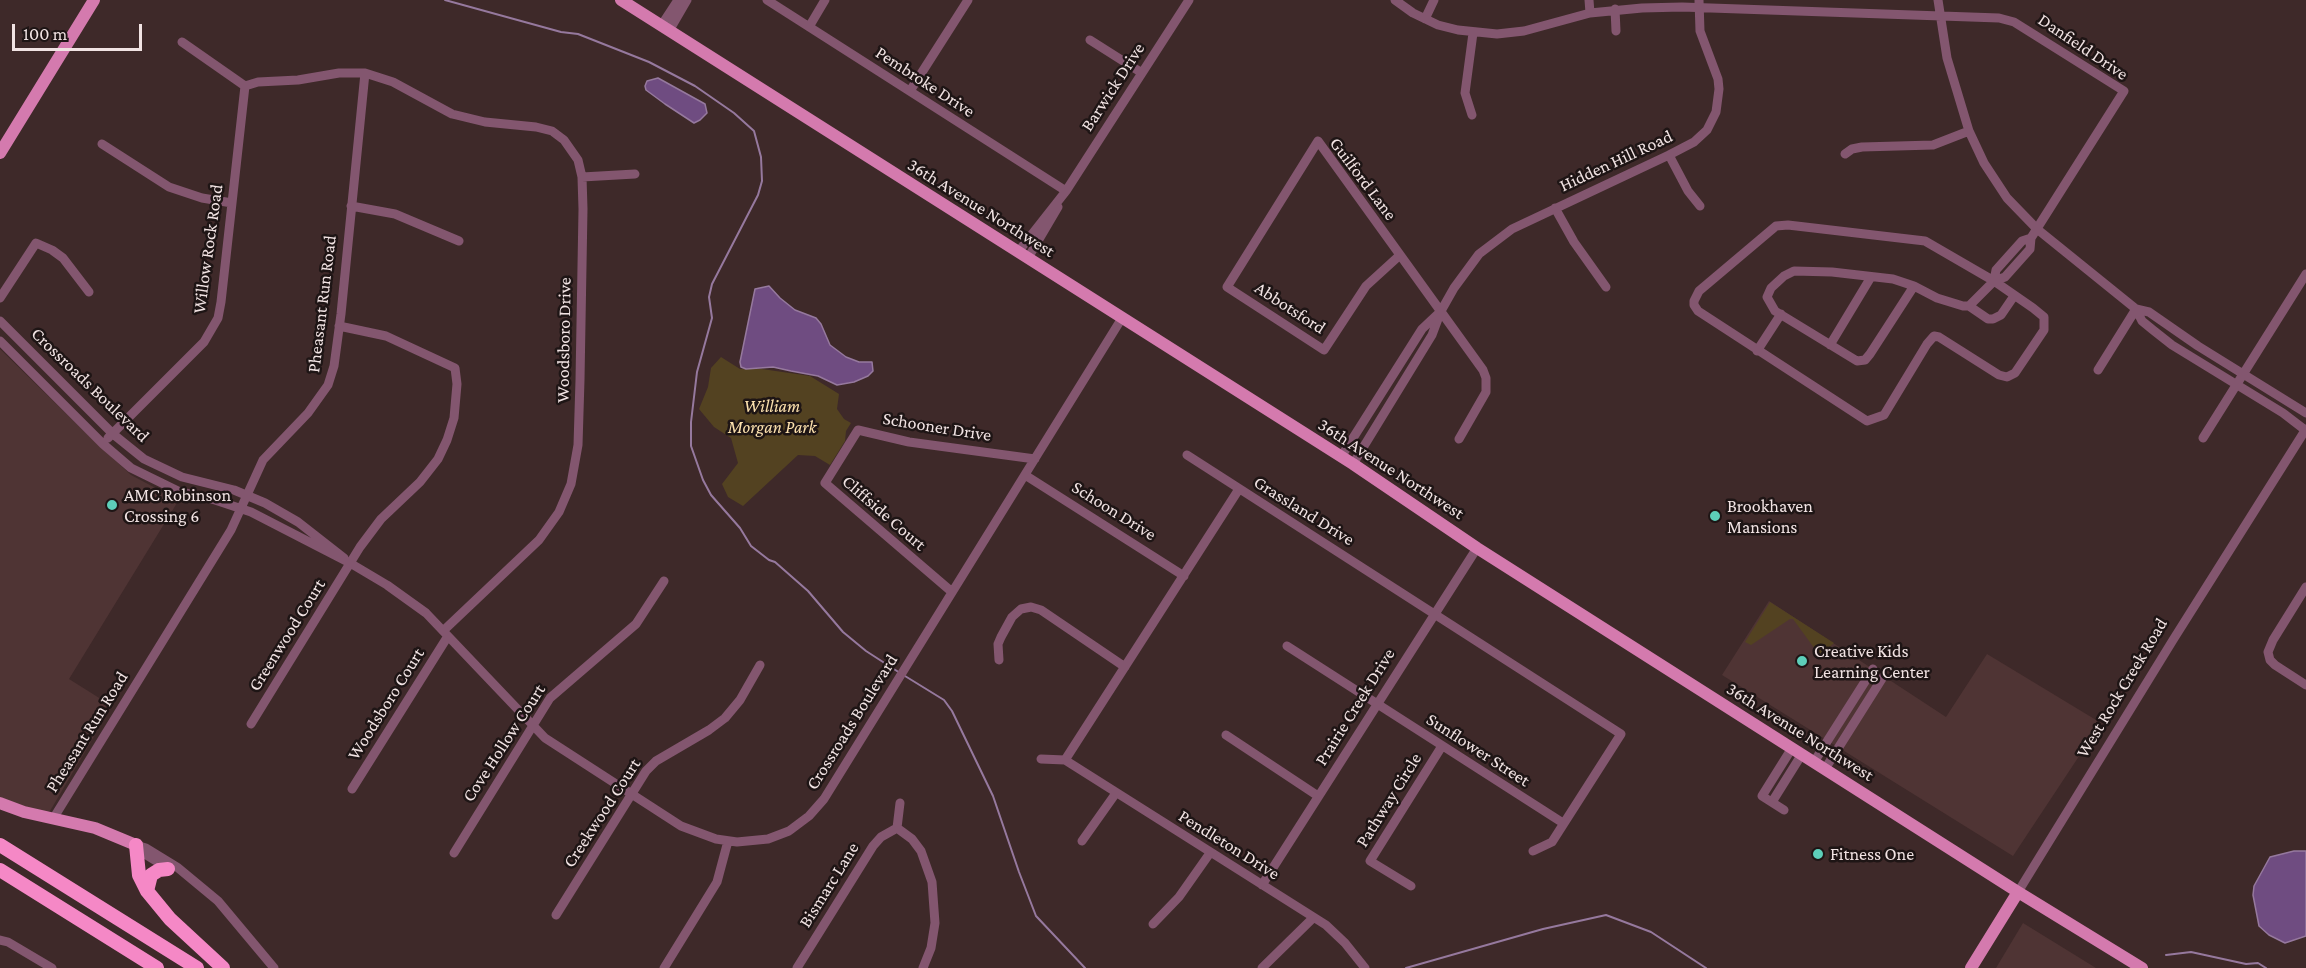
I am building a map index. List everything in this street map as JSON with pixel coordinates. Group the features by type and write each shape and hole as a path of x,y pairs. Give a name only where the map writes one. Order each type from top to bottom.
{"highway":[{"path":"0,845 196,968"},
{"path":"136,845 139,875 147,891 176,925 223,968"},
{"path":"147,891 151,875 168,868"},
{"path":"0,870 157,968"}],"main road":[{"path":"0,153 94,0"},
{"name":"36th Avenue Northwest","path":"621,0 1353,464 1478,548 2018,892 2142,968"},
{"path":"0,803 24,812 94,828 136,845"},
{"name":"West Rock Creek Road","path":"1971,968 2018,892"}],"street":[{"path":"665,28 678,0"},
{"path":"665,28 687,0"},
{"name":"Pembroke Drive","path":"767,0 1065,191"},
{"path":"809,27 825,0"},
{"path":"910,91 968,0"},
{"name":"Barwick Drive","path":"1023,255 1189,0"},
{"name":"Danfield Drive","path":"1395,0 1425,19 1473,33 1510,33 1615,9 1699,4 1999,18 2014,22 2124,92 2037,229"},
{"path":"1425,19 1434,0"},
{"path":"1589,0 1590,13"},
{"path":"1938,0 1947,58 1970,131 1994,181 2020,214 2136,309 2142,321 2172,345 2306,429"},
{"name":"Hidden Hill Road","path":"1353,464 1432,335 1441,311 1468,268 1489,245 1512,229 1669,156 1702,135 1713,120 1718,104 1718,79 1703,43 1699,24 1699,4"},
{"path":"1615,9 1616,31"},
{"path":"1472,115 1465,93 1473,33"},
{"path":"1090,40 1142,73"},
{"path":"182,42 245,86 267,81 298,80 355,71 365,73"},
{"name":"Woodsboro Drive","path":"365,73 393,82 435,107 469,119 537,127 552,131 575,153 582,177 579,437 571,484 559,512 539,540 446,633"},
{"name":"Pheasant Run Road","path":"53,819 231,530 263,460 308,413 328,385 334,366 339,326 365,73"},
{"name":"Willow Rock Road","path":"103,444 204,342 214,326 221,302 245,86"},
{"path":"1845,154 1852,149 1862,147 1933,145 1970,131"},
{"name":"Guilford Lane","path":"1227,287 1318,141 1483,370 1486,378 1486,392 1459,439"},
{"path":"102,144 169,187 202,198 232,202"},
{"path":"1669,156 1688,191 1700,206"},
{"path":"582,177 635,174"},
{"path":"351,206 395,214 459,241"},
{"path":"1555,208 1574,242 1606,287"},
{"path":"1788,225 1926,241 1994,281 2044,317 2044,330 2015,373 2007,377 1999,375 1934,336 1884,415 1867,421 1698,311 1694,301 1699,291 1776,226 1788,225"},
{"path":"1969,306 1994,281 1996,270 2022,241 2031,238 2037,229"},
{"path":"0,298 36,243 63,258 89,292"},
{"name":"Abbotsford","path":"1227,287 1324,350 1362,291 1378,272 1400,255"},
{"path":"1914,286 1865,360 1857,362 1781,314 1769,304 1767,297 1784,276 1794,271 1893,279 1914,286 1937,298 1969,306 1993,319 2001,315 2014,296"},
{"path":"2203,438 2306,274"},
{"path":"1830,345 1871,277"},
{"path":"2098,370 2136,309"},
{"path":"2136,309 2149,312 2173,331 2306,413"},
{"name":"Hidden Hill Road","path":"1341,457 1422,329 1441,311"},
{"path":"1757,351 1781,314"},
{"name":"Crossroads Boulevard","path":"0,321 113,434 136,453 182,477 234,490 265,503 298,522 351,563 412,602 446,633 532,726 560,748 681,826 703,835 728,841 751,841 780,835 809,816 830,791 1122,318"},
{"name":"Greenwood Court","path":"251,724 360,547 381,519 420,482 438,459 454,418 456,368 386,336 339,326"},
{"name":"Crossroads Boulevard","path":"0,341 103,444 131,468 178,491 240,509 351,563"},
{"name":"West Rock Creek Road","path":"2018,892 2306,429"},
{"name":"Schooner Drive","path":"845,451 858,430 909,442 1035,459"},
{"name":"Cliffside Court","path":"845,451 825,483 952,592"},
{"path":"1187,454 1239,489"},
{"name":"Schoon Drive","path":"1025,475 1184,576"},
{"name":"Grassland Drive","path":"1065,760 1239,489 1621,734 1563,823"},
{"name":"Prairie Creek Drive","path":"1262,885 1434,612 1478,548"},
{"name":"Cove Hollow Court","path":"454,853 555,692 636,624 664,581"},
{"path":"2306,587 2268,652 2275,665 2306,685"},
{"path":"999,660 1000,637 1012,617 1021,609 1031,607 1041,610 1125,667"},
{"name":"Woodsboro Court","path":"352,789 446,633"},
{"name":"Sunflower Street","path":"1287,646 1563,823"},
{"name":"Creekwood Court","path":"556,915 642,777 656,761 725,718 740,700 760,665"},
{"path":"1814,762 1873,669"},
{"path":"1825,769 1883,677"},
{"path":"1226,735 1318,796"},
{"name":"Pathway Circle","path":"1411,886 1370,861 1442,746"},
{"path":"1784,810 1762,796 1797,751"},
{"path":"1041,759 1065,760"},
{"name":"Pendleton Drive","path":"1065,760 1334,932 1365,968"},
{"path":"1082,841 1116,793"},
{"path":"900,803 897,828 912,839 921,851 932,882 936,910 931,948 923,968"},
{"path":"1533,851 1551,842 1563,823"},
{"name":"Bismarc Lane","path":"797,968 873,846 881,837 897,828"},
{"path":"664,968 717,882 722,871 728,841"},
{"path":"136,845 143,854 205,890"},
{"path":"136,845 146,848 177,867 205,890 231,914 274,968"},
{"path":"1153,924 1179,897 1210,854"},
{"path":"1262,968 1313,918"},
{"path":"0,940 8,942 52,968"}],"shaded area":[{"path":"658,78 705,104 707,113 694,123 665,104 646,90 647,81"},
{"path":"769,286 795,310 816,318 830,345 846,357 859,362 872,362 873,371 868,376 854,382 837,385 818,376 773,367 746,369 741,367 740,362 755,289"},
{"path":"0,349 131,475 180,498 69,679 112,706 50,811 44,813 0,799"},
{"path":"1769,601 1946,717 1987,654 2101,723 2013,856 1722,675"},
{"path":"2294,851 2306,851 2306,936 2285,943 2269,935 2259,926 2253,895 2254,886 2270,857"},
{"path":"2023,923 2096,968 1996,968"}],"green space":[{"name":"William Morgan Park","path":"721,357 740,369 762,369 810,376 839,394 837,409 844,419 851,423 846,431 845,441 830,465 815,456 798,455 743,506 728,497 722,484 738,463 731,438 714,427 699,409 708,387 711,368"},
{"path":"1770,602 1834,643 1820,656 1793,619 1751,645 1745,642"}],"waterway":[{"path":"445,0 561,32 578,34 649,62 695,86 734,113 754,131 761,157 762,181 758,195 712,284 709,297 712,318 697,372 691,422 691,446 711,495 740,528 751,546 775,562 808,591 843,632 866,651 900,673"},
{"path":"905,676 944,700 952,711 993,796 1036,916 1085,968"},
{"path":"1406,968 1543,929 1606,915 1651,932 1706,968"},
{"path":"2166,955 2191,952 2246,964 2258,963 2266,968"}],"place":[{"name":"AMC Robinson Crossing 6","path":"112,505"},
{"name":"Brookhaven Mansions","path":"1715,516"},
{"name":"Creative Kids Learning Center","path":"1802,661"},
{"name":"Fitness One","path":"1818,854"}]}
